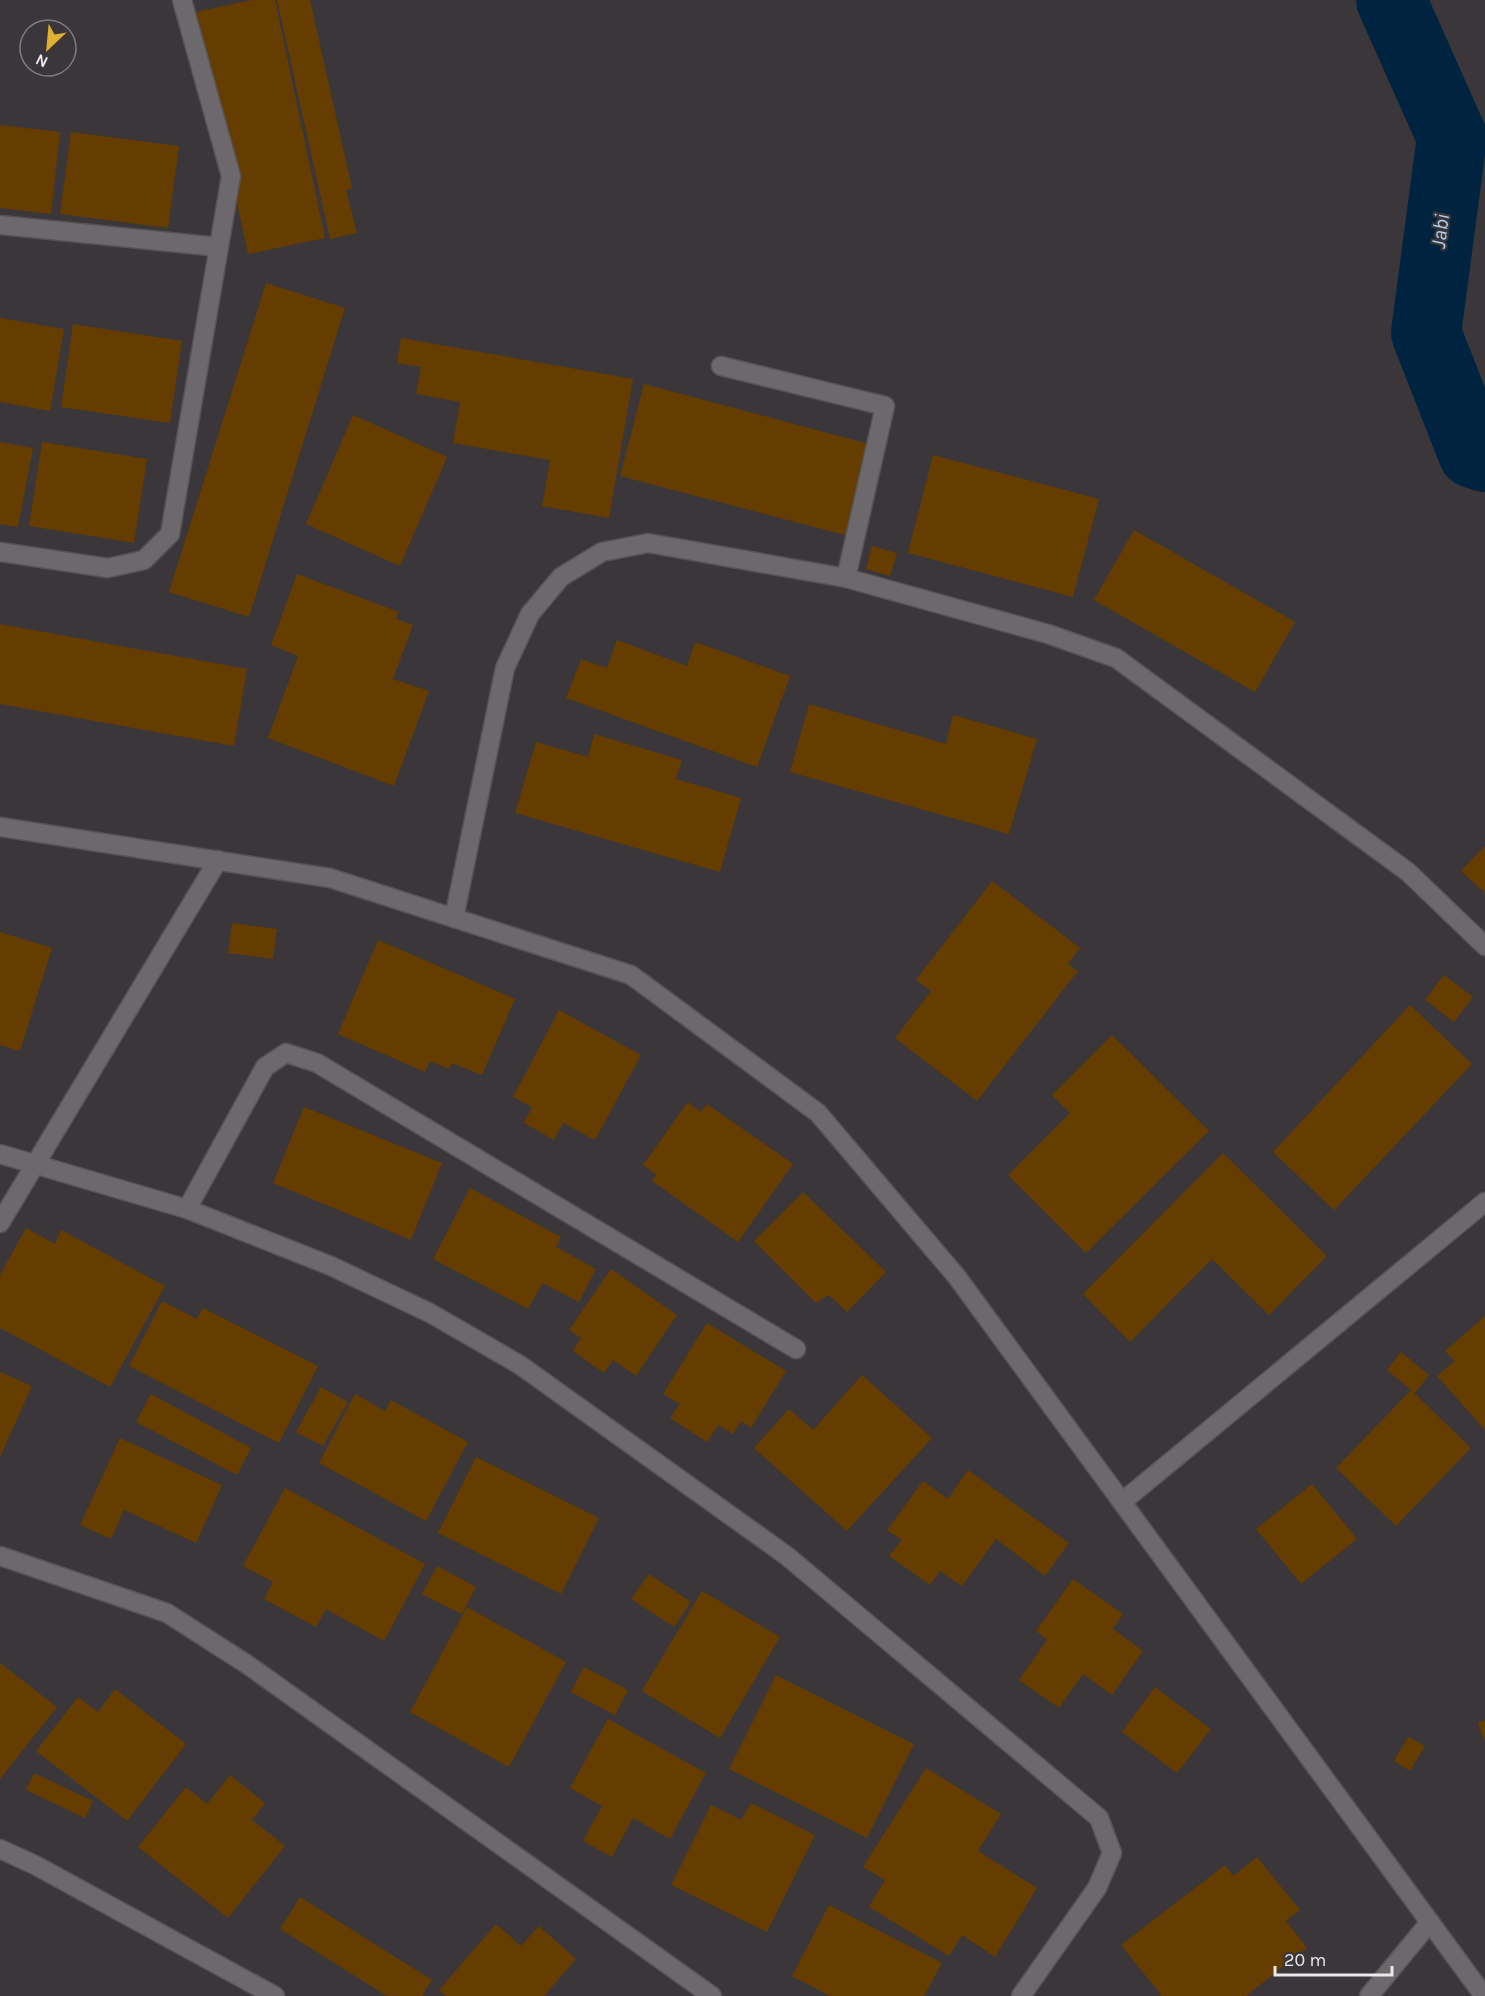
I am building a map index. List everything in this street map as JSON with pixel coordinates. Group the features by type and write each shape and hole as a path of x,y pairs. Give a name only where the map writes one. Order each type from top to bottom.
{"street":[{"path":"0,552 108,568 144,560 170,534 231,176 182,0"},
{"path":"0,225 219,247"},
{"path":"721,366 885,406 846,578"},
{"path":"454,918 505,668 530,614 561,577 602,552 648,543 846,578 1048,634 1116,658 1408,872 1485,946"},
{"path":"0,827 330,878 631,975 818,1113 957,1276 1484,1996"},
{"path":"0,1223 218,860"},
{"path":"187,1209 265,1067 286,1053 317,1064 796,1349"},
{"path":"0,1154 187,1209 330,1266 430,1313 520,1365 787,1556 1099,1818 1112,1853 1097,1888 1021,1996"},
{"path":"1122,1502 1485,1202"},
{"path":"0,1556 167,1613 248,1665 712,1996"},
{"path":"0,1849 34,1864 275,1996"},
{"path":"1369,1996 1430,1923"}],"building":[{"path":"252,0 275,0 325,238 248,254 196,12"},
{"path":"277,0 310,0 352,188 346,190 357,233 330,239"},
{"path":"0,125 60,132 51,214 0,208"},
{"path":"71,132 179,146 168,228 60,214"},
{"path":"266,283 345,308 249,617 169,592"},
{"path":"0,318 64,329 50,411 0,402"},
{"path":"73,324 182,341 170,423 61,407"},
{"path":"401,338 633,379 609,518 542,506 550,460 453,443 460,402 416,394 421,367 397,363"},
{"path":"644,384 869,444 845,535 620,476"},
{"path":"353,415 447,457 400,566 306,524"},
{"path":"0,442 33,448 18,527 0,524"},
{"path":"42,442 147,459 134,543 29,526"},
{"path":"933,455 1099,499 1073,597 908,553"},
{"path":"1134,530 1295,622 1255,692 1094,600"},
{"path":"872,546 897,553 890,576 866,569"},
{"path":"297,574 399,612 396,619 413,625 393,679 429,691 394,786 268,738 298,656 271,645"},
{"path":"0,624 247,669 234,746 0,704"},
{"path":"617,640 687,666 695,642 790,676 757,767 566,698 581,659 607,668"},
{"path":"809,704 946,744 953,715 1037,739 1009,834 790,772"},
{"path":"594,734 682,760 676,779 741,798 720,872 515,813 536,742 588,757"},
{"path":"1485,846 1485,893 1461,871"},
{"path":"992,881 1080,948 1068,964 1078,971 977,1101 895,1038 931,991 916,980"},
{"path":"232,923 277,929 273,959 228,953"},
{"path":"0,932 52,948 20,1051 0,1045"},
{"path":"378,940 515,999 482,1075 452,1063 449,1069 430,1061 425,1072 338,1034"},
{"path":"1444,975 1473,997 1454,1022 1425,1000"},
{"path":"1410,1005 1472,1064 1334,1210 1273,1152"},
{"path":"559,1010 641,1055 595,1140 563,1123 554,1140 524,1123 532,1107 513,1097"},
{"path":"1112,1035 1209,1131 1086,1253 1008,1175 1070,1113 1052,1095"},
{"path":"688,1102 701,1112 707,1104 793,1164 738,1242 652,1181 657,1175 643,1165"},
{"path":"304,1107 442,1163 411,1240 273,1183"},
{"path":"1223,1153 1327,1256 1269,1315 1212,1259 1130,1342 1083,1294"},
{"path":"470,1188 561,1237 556,1247 596,1269 579,1302 543,1283 528,1309 433,1259"},
{"path":"803,1192 886,1272 847,1312 829,1295 816,1303 754,1241"},
{"path":"26,1228 55,1244 61,1230 165,1286 110,1387 0,1328 0,1275"},
{"path":"611,1269 677,1315 636,1376 613,1360 604,1373 573,1351 581,1338 569,1330"},
{"path":"162,1301 197,1319 203,1308 318,1366 279,1443 129,1366"},
{"path":"1485,1316 1485,1430 1437,1376 1455,1361 1445,1351"},
{"path":"707,1323 786,1371 751,1428 741,1421 733,1434 718,1425 707,1442 670,1418 680,1404 663,1394"},
{"path":"1401,1352 1429,1375 1415,1393 1387,1370"},
{"path":"0,1372 32,1386 0,1457"},
{"path":"862,1375 932,1438 847,1531 754,1448 789,1409 813,1430"},
{"path":"321,1387 348,1402 323,1446 296,1432"},
{"path":"1411,1390 1471,1448 1396,1526 1336,1468"},
{"path":"151,1394 251,1448 237,1475 136,1422"},
{"path":"355,1394 385,1411 391,1400 468,1442 426,1521 319,1463"},
{"path":"120,1438 222,1485 196,1543 124,1510 111,1539 80,1525"},
{"path":"476,1457 599,1518 561,1594 438,1533"},
{"path":"968,1470 1069,1543 1045,1576 996,1539 962,1586 940,1571 930,1585 889,1556 902,1540 887,1530 923,1481 948,1499"},
{"path":"1312,1484 1357,1539 1301,1584 1256,1529"},
{"path":"285,1488 425,1564 384,1641 326,1609 316,1627 264,1599 273,1582 243,1566"},
{"path":"437,1566 476,1587 462,1614 422,1594"},
{"path":"649,1574 691,1602 674,1627 631,1599"},
{"path":"1073,1579 1123,1614 1113,1629 1143,1651 1112,1695 1083,1674 1059,1708 1019,1680 1047,1640 1036,1631"},
{"path":"702,1591 780,1637 720,1738 642,1691"},
{"path":"467,1607 566,1662 509,1767 410,1712"},
{"path":"0,1663 57,1707 0,1779"},
{"path":"584,1667 628,1690 615,1715 571,1692"},
{"path":"776,1675 914,1744 867,1838 729,1769"},
{"path":"1155,1687 1211,1729 1177,1773 1122,1732"},
{"path":"115,1689 186,1744 127,1821 36,1751 78,1697 98,1712"},
{"path":"608,1719 706,1773 670,1839 633,1818 612,1857 583,1841 602,1806 570,1788"},
{"path":"1485,1720 1485,1742 1478,1723"},
{"path":"1408,1737 1425,1746 1410,1771 1394,1761"},
{"path":"926,1768 1001,1814 978,1851 1037,1888 995,1957 962,1935 949,1956 869,1907 885,1880 863,1867"},
{"path":"34,1773 93,1801 85,1818 26,1790"},
{"path":"230,1775 265,1803 252,1820 285,1846 228,1918 138,1847 186,1787 207,1804"},
{"path":"751,1803 815,1835 767,1932 671,1885 711,1805 741,1820"},
{"path":"1257,1857 1300,1910 1286,1921 1307,1948 1246,1996 1162,1996 1121,1945 1225,1865 1233,1876"},
{"path":"300,1897 432,1980 422,1996 387,1996 280,1929"},
{"path":"829,1905 942,1963 924,1996 830,1996 792,1976"},
{"path":"496,1924 521,1946 539,1926 576,1959 544,1996 446,1996 439,1990"}],"waterway":[{"name":"Jabi","path":"1391,0 1452,137 1426,333 1473,453 1485,457"}]}
